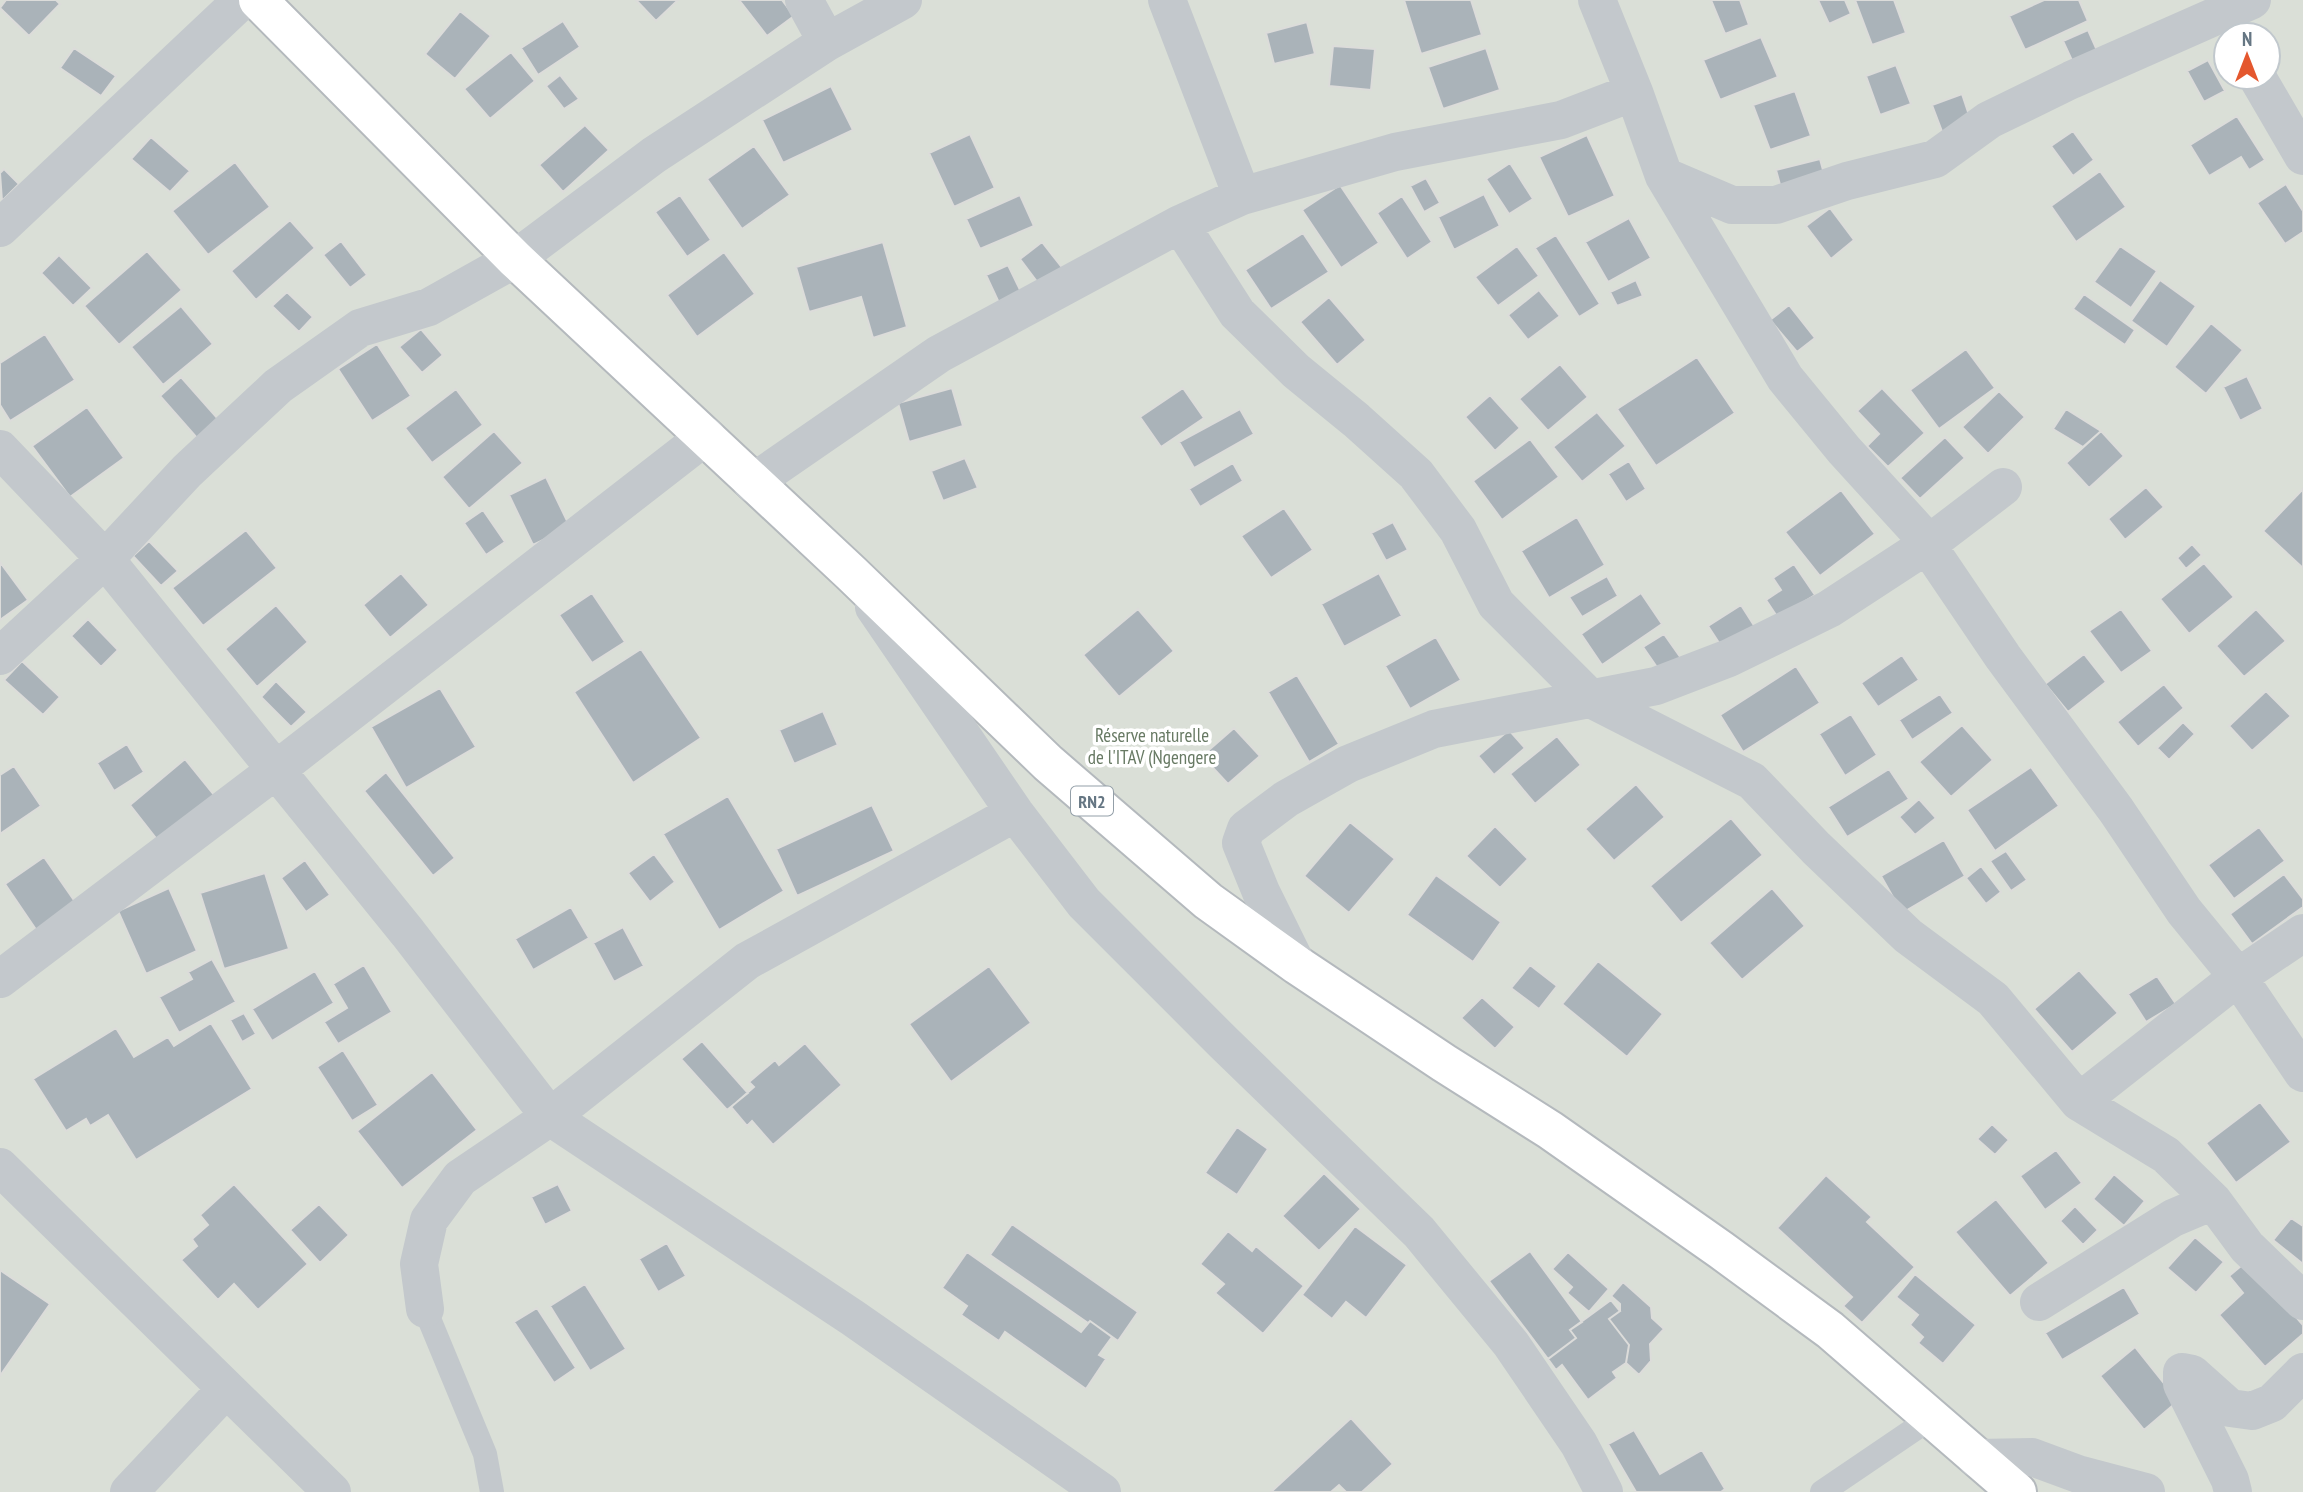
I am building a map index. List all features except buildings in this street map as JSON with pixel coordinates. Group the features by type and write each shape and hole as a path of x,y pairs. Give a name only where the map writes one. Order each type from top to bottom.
{"highway":[{"name":"RN2","path":"258,0 515,259 851,573 1048,763 1208,901 1297,965 1550,1130 1720,1250 1830,1331 2017,1492"}],"street":[{"path":"0,228 242,0"},
{"path":"804,0 827,42"},
{"path":"0,656 105,559 187,471 278,386 360,328 429,307 515,259 654,155 827,42 903,0"},
{"path":"1167,0 1242,196"},
{"path":"1597,0 1664,176 1785,378 1844,450 1917,530 2003,657 2116,810 2184,911 2238,977 2303,1073"},
{"path":"1664,176 1732,205 1776,205 1847,181 1935,159 1989,120 2237,16"},
{"path":"2265,91 2303,156"},
{"path":"752,483 939,354 1180,224 1242,196 1395,152 1560,120 1634,92"},
{"path":"1180,224 1237,313 1296,372 1356,420 1416,474 1458,530 1496,604 1591,699 1752,781 1816,848 1908,936 1993,999 2079,1102 2166,1156 2213,1201 2247,1247 2303,1301"},
{"path":"0,979 276,770 706,436"},
{"path":"0,449 105,559 408,933 550,1117 852,1318 1102,1492"},
{"path":"1297,965 1261,892 1241,842 1246,829 1286,799 1348,764 1434,729 1656,686 1729,658 1829,609 1927,545 2003,487"},
{"path":"851,573 1015,813 1084,903 1419,1232 1511,1344 1579,1444 1604,1492"},
{"path":"425,1310 419,1264 429,1220 460,1178 550,1117 747,961 1015,813"},
{"path":"2079,1102 2238,977 2303,933"},
{"path":"0,1167 332,1492"},
{"path":"2039,1302 2173,1218 2213,1201"},
{"path":"2233,1492 2230,1480 2182,1384 2182,1372 2192,1374 2230,1408 2252,1411 2272,1403 2303,1372"},
{"path":"129,1492 226,1389"},
{"path":"1976,1458 2032,1457 2078,1474 2146,1492"}],"lane":[{"path":"425,1310 485,1454 492,1492"},
{"path":"1822,1492 1931,1418"}],"green space":[{"name":"Réserve naturelle de l'ITAV (Ngengere","path":"0,0 2303,0 2303,1492 0,1492"}]}
